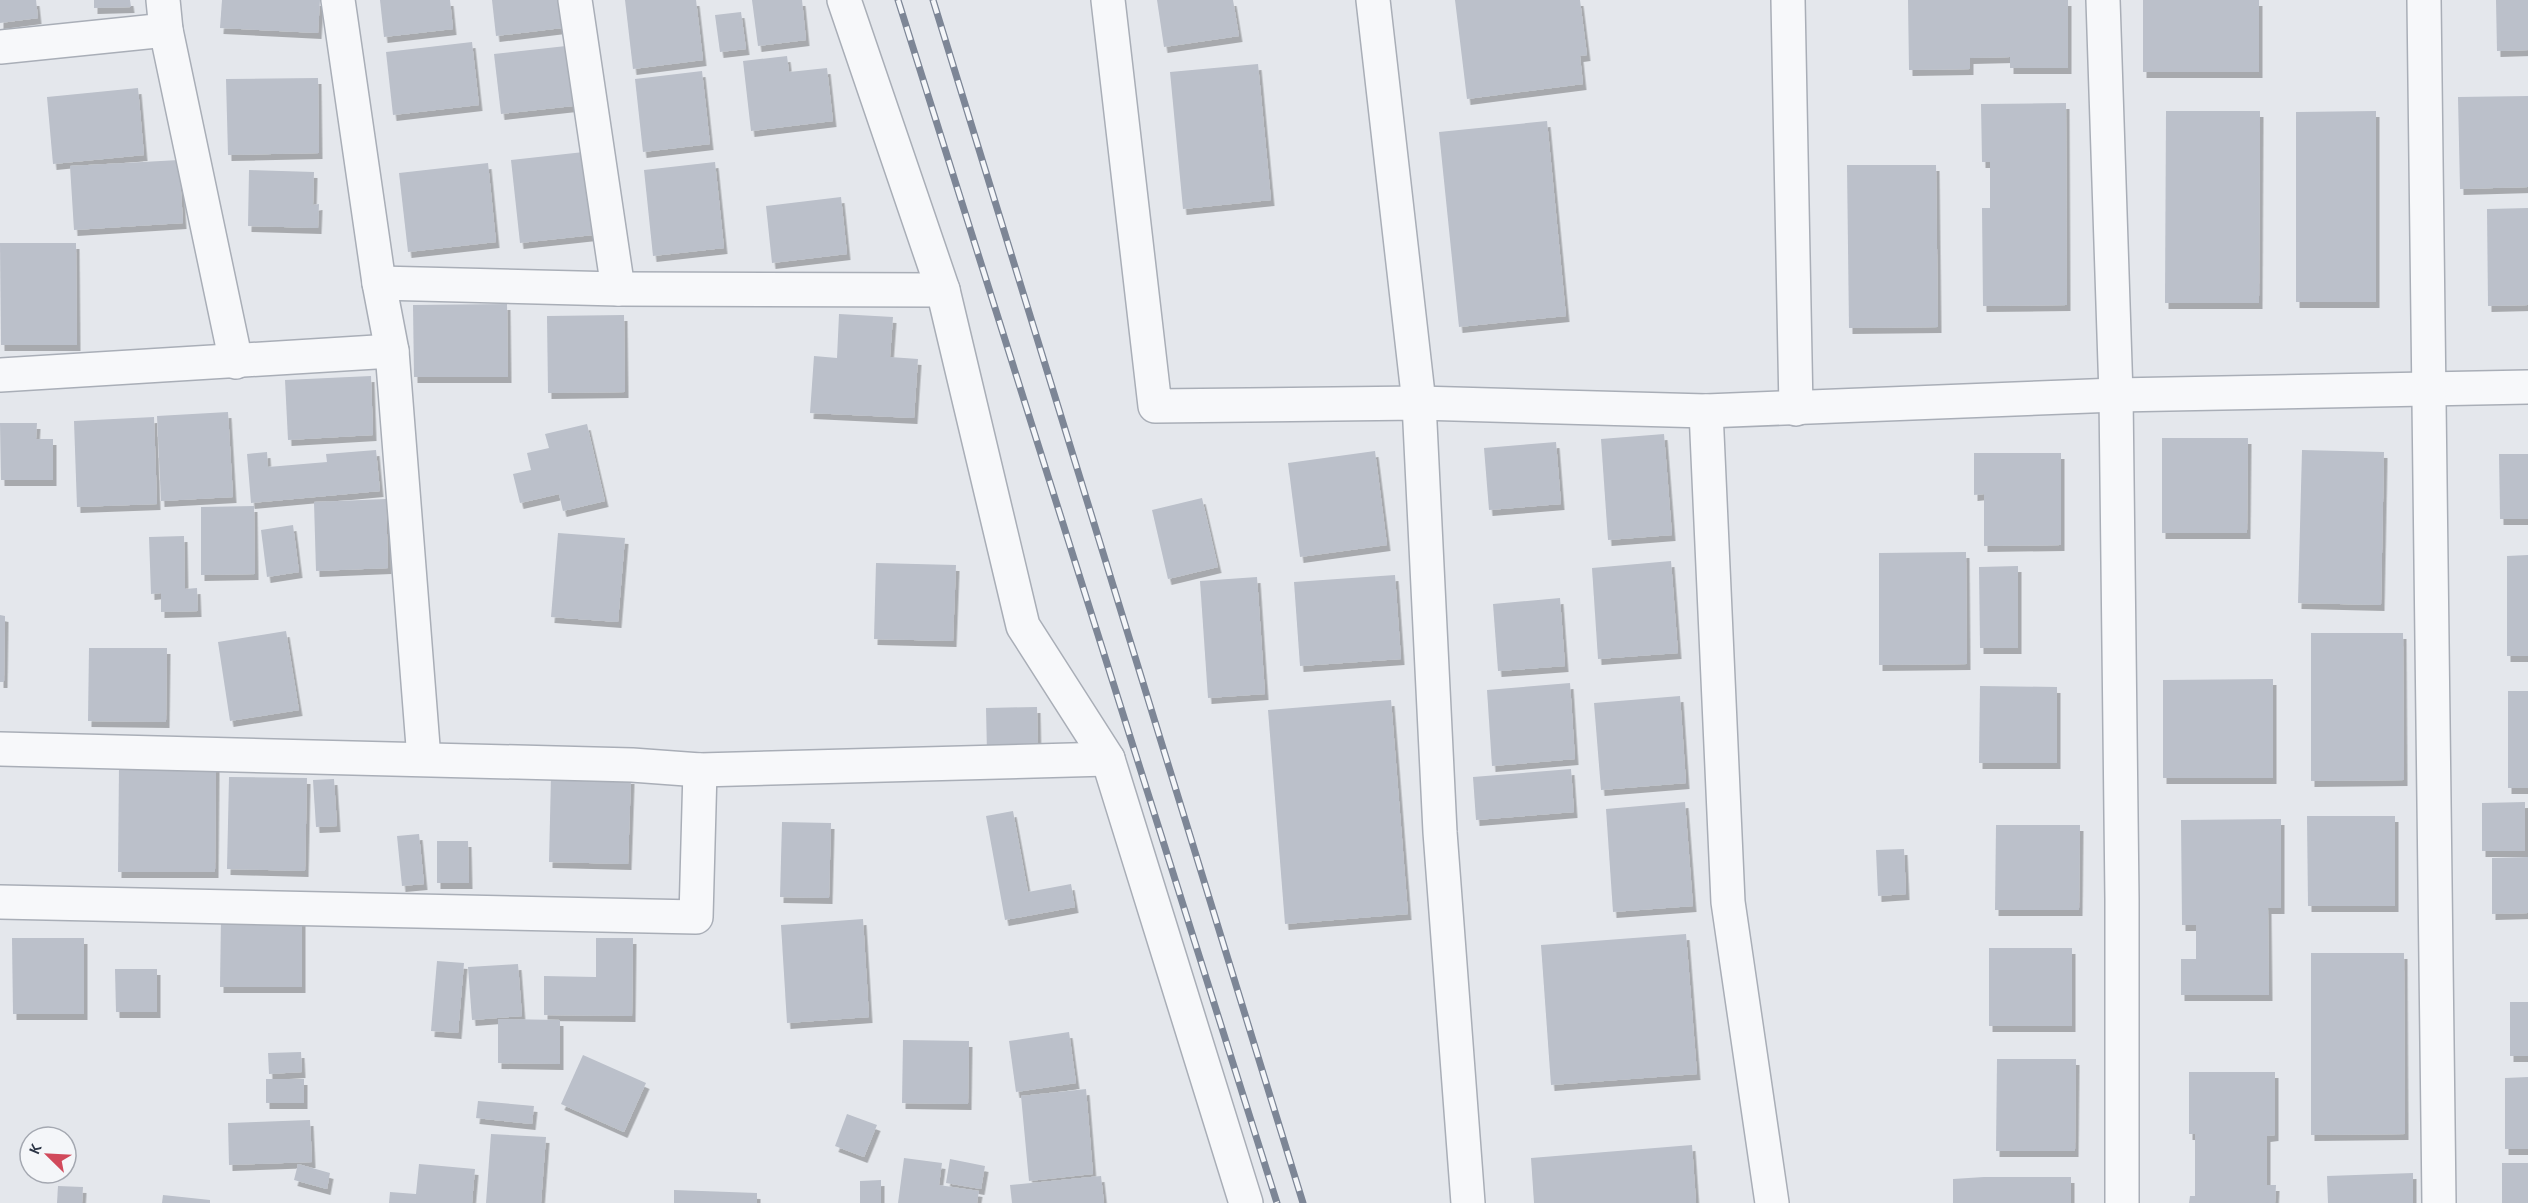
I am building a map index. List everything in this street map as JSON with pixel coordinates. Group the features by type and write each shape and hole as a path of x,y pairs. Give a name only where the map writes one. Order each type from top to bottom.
{"street":[{"path":"338,0 379,283 392,351 424,759"},
{"path":"575,0 618,289"},
{"path":"844,0 943,290 1023,626 1108,759 1246,1203"},
{"path":"1108,0 1155,406 1419,404 1706,411 2116,395 2528,387"},
{"path":"1374,0 1419,404 1440,832 1468,1203"},
{"path":"1788,0 1796,409"},
{"path":"2103,0 2116,395 2122,898 2122,1203"},
{"path":"2424,0 2439,1203"},
{"path":"0,47 164,15 236,362"},
{"path":"379,283 618,289 943,290"},
{"path":"0,375 392,351"},
{"path":"1706,411 1728,902 1772,1203"},
{"path":"0,749 632,765 700,770 1108,759"},
{"path":"0,902 696,917 700,770"}],"building":[{"path":"0,0 36,0 38,18 0,23"},
{"path":"94,0 130,0 131,7 94,8"},
{"path":"222,0 320,0 318,33 220,28"},
{"path":"380,0 450,0 453,29 384,37"},
{"path":"492,0 567,0 570,27 496,36"},
{"path":"625,0 696,0 703,60 633,69"},
{"path":"752,0 802,0 806,40 758,46"},
{"path":"1157,0 1233,0 1239,36 1164,47"},
{"path":"1455,0 1580,0 1587,55 1580,56 1583,84 1467,99"},
{"path":"1908,0 2068,0 2068,68 2010,68 2010,57 1970,58 1970,69 1909,70"},
{"path":"2143,0 2259,0 2259,72 2143,72"},
{"path":"2496,0 2528,0 2528,50 2497,51"},
{"path":"741,12 746,49 720,52 715,15"},
{"path":"472,42 479,105 393,115 386,52"},
{"path":"575,45 582,105 501,114 494,54"},
{"path":"787,56 789,72 827,68 833,121 751,131 743,61"},
{"path":"1258,64 1271,200 1183,209 1170,72"},
{"path":"702,71 710,144 643,152 635,79"},
{"path":"318,78 319,153 228,155 226,79"},
{"path":"138,88 144,155 53,164 47,97"},
{"path":"2528,96 2528,187 2460,189 2458,97"},
{"path":"2066,103 2067,305 1983,306 1982,208 1990,208 1990,162 1982,162 1981,104"},
{"path":"2166,111 2260,111 2259,303 2165,303"},
{"path":"2376,111 2376,302 2296,302 2296,112"},
{"path":"1547,121 1566,316 1459,327 1439,132"},
{"path":"593,151 602,234 520,243 511,160"},
{"path":"179,160 183,223 74,230 70,166"},
{"path":"715,162 724,248 653,256 644,170"},
{"path":"488,163 496,242 408,252 399,173"},
{"path":"1847,165 1936,165 1938,327 1849,328"},
{"path":"249,170 314,172 313,205 319,204 318,228 248,226"},
{"path":"841,197 847,254 772,263 766,206"},
{"path":"2528,208 2528,305 2488,306 2487,209"},
{"path":"0,243 76,243 77,345 1,345"},
{"path":"507,304 508,377 414,377 413,305"},
{"path":"839,314 893,317 890,357 918,359 914,418 810,413 814,356 837,358"},
{"path":"624,315 625,392 548,393 547,316"},
{"path":"371,376 373,435 288,440 285,380"},
{"path":"228,412 233,497 161,501 157,416"},
{"path":"154,417 157,504 77,507 74,421"},
{"path":"0,423 37,423 36,439 53,439 53,480 1,480"},
{"path":"587,424 605,501 563,511 559,494 520,503 513,474 531,470 527,453 549,448 545,434"},
{"path":"1664,434 1672,535 1608,540 1601,439"},
{"path":"2162,438 2248,438 2247,533 2162,533"},
{"path":"1556,442 1561,504 1489,510 1484,448"},
{"path":"376,450 380,491 251,503 247,454 267,452 268,467 327,462 326,454"},
{"path":"2302,450 2384,452 2381,605 2298,603"},
{"path":"1375,451 1387,545 1300,557 1288,463"},
{"path":"1974,453 2061,453 2061,545 1984,546 1984,494 1974,495"},
{"path":"2499,454 2528,454 2528,519 2500,519"},
{"path":"1202,498 1218,567 1168,579 1152,510"},
{"path":"386,499 388,568 316,571 314,502"},
{"path":"254,506 255,574 201,575 201,507"},
{"path":"293,525 299,572 267,577 261,530"},
{"path":"558,533 625,538 618,622 551,617"},
{"path":"184,536 185,589 197,588 198,611 161,612 161,593 151,594 149,537"},
{"path":"1966,552 1967,664 1879,665 1879,553"},
{"path":"2528,555 2528,656 2507,656 2507,556"},
{"path":"1671,561 1678,653 1598,659 1592,568"},
{"path":"876,563 956,565 953,641 874,639"},
{"path":"2018,566 2018,648 1980,648 1979,567"},
{"path":"1395,575 1401,659 1300,666 1294,582"},
{"path":"1257,577 1265,694 1208,698 1200,581"},
{"path":"1560,598 1565,666 1498,671 1493,604"},
{"path":"0,615 5,616 4,682 0,682"},
{"path":"286,631 299,710 230,721 218,642"},
{"path":"2311,633 2403,633 2404,780 2311,781"},
{"path":"89,648 167,648 166,722 88,721"},
{"path":"2273,679 2273,778 2163,778 2163,680"},
{"path":"1570,683 1575,759 1492,766 1487,690"},
{"path":"1980,686 2057,687 2057,763 1979,763"},
{"path":"2508,691 2528,691 2528,788 2508,788"},
{"path":"1680,696 1686,783 1601,790 1594,703"},
{"path":"1391,700 1408,914 1285,924 1268,710"},
{"path":"1037,707 1038,752 987,753 986,708"},
{"path":"216,766 215,872 118,872 119,767"},
{"path":"1571,769 1574,812 1476,820 1473,777"},
{"path":"551,776 631,778 628,864 549,862"},
{"path":"229,777 307,778 305,871 227,869"},
{"path":"334,779 337,826 316,827 313,780"},
{"path":"1685,802 1693,906 1613,912 1606,809"},
{"path":"2525,802 2525,851 2482,851 2482,803"},
{"path":"1013,811 1028,892 1071,884 1075,907 1005,920 986,816"},
{"path":"2307,816 2395,816 2395,906 2308,906"},
{"path":"2281,819 2281,908 2268,908 2269,995 2181,995 2181,959 2196,959 2196,925 2182,925 2181,820"},
{"path":"782,822 831,823 829,898 780,897"},
{"path":"1996,825 2080,825 2079,910 1995,910"},
{"path":"419,834 424,884 402,886 397,836"},
{"path":"437,841 468,841 469,883 437,883"},
{"path":"1904,849 1906,894 1878,896 1876,850"},
{"path":"2528,857 2528,913 2492,914 2492,858"},
{"path":"221,917 302,917 302,987 220,987"},
{"path":"863,919 869,1017 787,1023 781,925"},
{"path":"1686,934 1697,1074 1551,1085 1541,945"},
{"path":"12,938 84,938 84,1014 13,1014"},
{"path":"596,938 633,938 632,1016 544,1015 544,976 596,977"},
{"path":"1989,948 2072,948 2072,1026 1989,1026"},
{"path":"2311,953 2404,953 2405,1134 2311,1135"},
{"path":"437,961 464,963 458,1033 431,1031"},
{"path":"518,964 522,1016 472,1020 468,967"},
{"path":"115,969 157,969 157,1012 116,1012"},
{"path":"2510,1002 2528,1002 2528,1056 2510,1056"},
{"path":"498,1019 560,1020 560,1064 498,1063"},
{"path":"1069,1032 1076,1083 1016,1092 1009,1041"},
{"path":"903,1040 969,1041 968,1104 902,1103"},
{"path":"301,1052 302,1072 269,1074 268,1053"},
{"path":"583,1055 646,1083 624,1132 561,1104"},
{"path":"1997,1059 2076,1059 2075,1151 1996,1151"},
{"path":"2189,1072 2275,1072 2275,1135 2267,1136 2267,1185 2276,1185 2275,1203 2189,1203 2190,1196 2195,1196 2195,1134 2189,1134"},
{"path":"2528,1077 2528,1149 2505,1149 2505,1078"},
{"path":"266,1079 304,1079 304,1103 266,1103"},
{"path":"1086,1089 1093,1174 1029,1181 1021,1096"},
{"path":"478,1101 534,1106 532,1124 476,1118"},
{"path":"847,1114 877,1125 864,1157 835,1146"},
{"path":"310,1120 312,1162 229,1165 228,1123"},
{"path":"491,1134 546,1137 541,1203 486,1203"},
{"path":"1692,1145 1696,1203 1534,1203 1531,1158"},
{"path":"904,1158 942,1163 939,1185 979,1191 977,1203 898,1203"},
{"path":"950,1159 985,1166 981,1189 946,1183"},
{"path":"2502,1163 2528,1163 2528,1203 2502,1203"},
{"path":"298,1164 330,1173 327,1189 294,1180"},
{"path":"419,1164 475,1169 472,1203 389,1203 390,1192 416,1194"},
{"path":"2413,1173 2413,1203 2328,1203 2327,1176"},
{"path":"1101,1176 1104,1203 1012,1203 1010,1185"},
{"path":"2071,1177 2071,1203 1953,1203 1953,1179"},
{"path":"881,1180 881,1203 860,1203 860,1181"},
{"path":"58,1186 83,1187 82,1203 57,1203"},
{"path":"674,1190 757,1193 757,1203 674,1203"},
{"path":"163,1195 210,1200 210,1203 162,1203"}],"railway":[{"path":"898,0 1277,1203"},
{"path":"933,0 1303,1203"}]}
